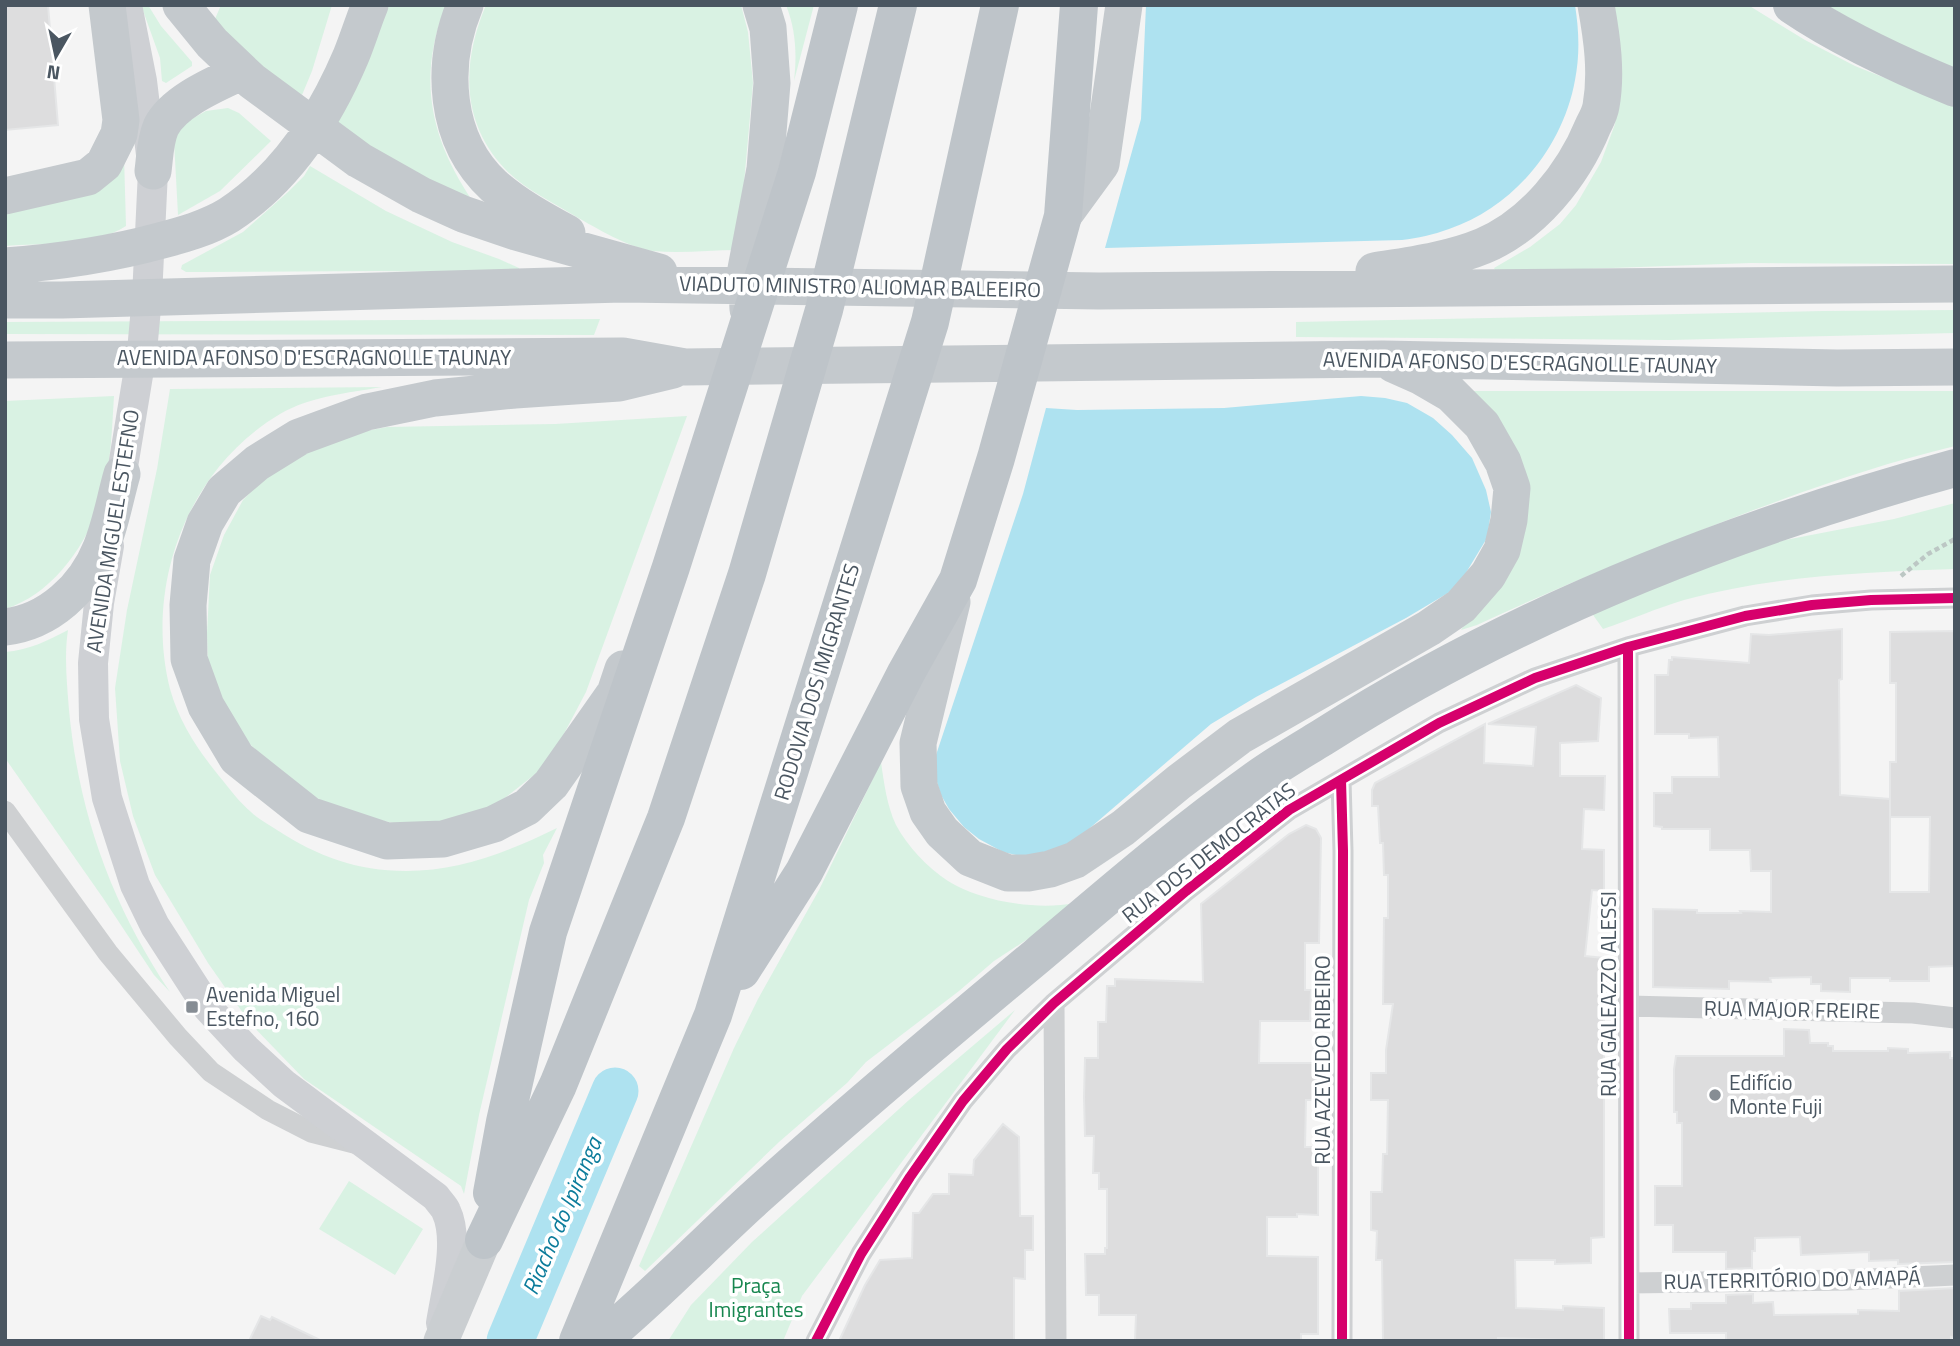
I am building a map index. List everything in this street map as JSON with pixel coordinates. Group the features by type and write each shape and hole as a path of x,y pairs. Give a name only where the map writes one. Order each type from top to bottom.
{"highway":[{"path":"5,196 88,177 104,164 115,145 121,120 107,5"},
{"path":"181,5 212,43 247,76 359,160 421,195 463,214 630,271"},
{"path":"5,266 92,256 140,246 187,234 228,216 259,191 290,160 320,117 351,55 370,5"},
{"path":"464,5 453,39 449,94 457,129 474,162 492,184 516,204 630,271"},
{"path":"748,323 746,269 765,169 772,83 768,28 761,5"},
{"path":"484,1240 505,1122 548,932 671,567 797,172 839,5"},
{"path":"484,1240 558,1085 666,818 747,574 824,310 898,5"},
{"name":"RODOVIA DOS IMIGRANTES","path":"578,1341 713,1015 930,322 1000,5"},
{"path":"1079,5 1063,216 996,458 958,580 918,743 919,786 928,812 942,832 970,858 1008,873 1050,869 1075,860 1123,828 1240,736 1429,628 1461,606 1488,575 1502,550 1509,520 1512,488 1503,462 1482,425 1451,394 1383,359"},
{"path":"1063,216 1101,164 1124,5"},
{"path":"1252,290 1446,258 1485,245 1512,230 1538,208 1568,172 1587,142 1601,108 1604,66 1596,5"},
{"path":"1792,5 1820,24 1955,88"},
{"path":"152,182 157,141 167,117 196,95 247,76"},
{"path":"5,300 62,300 630,271"},
{"name":"VIADUTO MINISTRO ALIOMAR BALEEIRO","path":"630,271 708,285 1252,290"},
{"path":"1252,290 1955,285"},
{"name":"AVENIDA AFONSO D'ESCRAGNOLLE TAUNAY","path":"5,360 621,370 1383,359 1837,368 1955,367"},
{"path":"5,373 47,360"},
{"path":"621,370 515,390 435,398 368,412 299,438 257,463 225,491 205,523 192,560 188,605 189,659 206,706 237,758 309,815 387,841 443,839 494,824 527,807 551,784 615,693 648,593 671,567"},
{"path":"5,627 17,625 53,610 74,590 101,548 124,461"},
{"path":"600,1341 628,1318 726,1223 926,1047 1132,876 1255,780 1377,703 1491,641 1611,585 1709,547 1866,493 1955,468"},
{"path":"713,1015 804,872 906,673 958,580"}],"main road":[{"name":"AVENIDA MIGUEL ESTEFNO","path":"127,5 142,81 152,182 143,337 99,603 93,663 94,719 107,797 135,885 155,926 208,1008 246,1049 284,1084 436,1197 446,1209 452,1232 452,1251 440,1341"},
{"path":"440,1341 484,1240"}],"street":[{"name":"RUA DOS DEMOCRATAS","path":"816,1341 861,1254 910,1177 963,1101 1007,1049 1055,1003 1240,847 1289,810 1439,723 1535,678 1628,648 1745,616 1812,605 1871,600 1955,598"},
{"name":"RUA GALEAZZO ALESSI","path":"1628,648 1629,1341"},
{"name":"RUA AZEVEDO RIBEIRO","path":"1341,780 1342,1341"},
{"path":"5,812 108,953 211,1072 268,1110 311,1132 367,1147"},
{"path":"1055,1003 1056,1341"},
{"name":"RUA MAJOR FREIRE","path":"1629,1006 1913,1013 1955,1018"},
{"name":"RUA TERRITÓRIO DO AMAPÁ","path":"1629,1283 1847,1280 1955,1275"}],"path":[{"path":"1871,600 1928,554 1955,539"}],"green space":[{"path":"141,5 148,5 161,26 192,62 192,66 166,83 162,81 160,58"},
{"path":"221,5 332,5 302,95 240,53 215,19"},
{"path":"382,5 446,5 432,57 432,106 446,154 472,200 396,166 336,121"},
{"path":"486,5 741,5 748,32 753,83 738,250 664,252 635,246 538,195 505,169 490,151 480,131 470,90 473,48"},
{"path":"786,5 814,5 794,81 795,43"},
{"path":"1611,5 1748,5 1805,40 1855,66 1955,106 1955,264 1751,263 1497,274 1494,268 1530,247 1560,224 1576,205 1601,162 1615,124 1618,80"},
{"path":"1827,5 1955,5 1955,73 1882,38"},
{"path":"228,108 239,113 271,141 220,191 178,215 174,141 179,126 206,111"},
{"path":"124,156 126,226 84,240 5,246 5,201"},
{"path":"310,166 386,211 452,242 519,268 519,273 186,272 181,269 182,265 243,232 288,192"},
{"path":"1955,310 1955,333 1670,340 1296,337 1296,322"},
{"path":"600,319 594,335 5,334 5,322"},
{"path":"382,387 330,396 292,408 248,437 220,466 197,498 180,534 169,571 163,610 163,650 170,689 178,713 211,766 257,817 322,854 354,865 388,870 446,868 484,858 557,828 543,855 544,863 529,900 479,1115 464,1194 461,1186 304,1079 250,1023 208,963 155,875 133,816 120,761 115,688 127,610 157,469 170,389"},
{"path":"1464,391 1955,391 1955,446 1862,472 1772,503 1623,561 1461,630 1519,539"},
{"path":"114,396 106,481 89,529 68,563 54,578 23,602 5,609 5,401"},
{"path":"687,416 586,692 548,764 482,816 421,829 343,812 285,781 226,719 208,671 210,575 224,535 243,500 272,470 324,439 387,427 555,424"},
{"path":"1955,503 1955,569 1852,574 1751,585 1684,600 1603,629 1591,612 1646,589 1780,541 1894,519"},
{"path":"68,630 66,660 69,710 74,749 90,822 115,892 131,926 170,992 154,975 5,758 5,652 30,647"},
{"path":"881,762 888,802 896,825 925,863 948,881 976,894 1009,903 1043,906 1074,903 1043,929 994,961 866,1062 847,1083 779,1142 645,1271 639,1266 734,1048 819,890"},
{"name":"Praça Imigrantes","path":"1015,1010 802,1296 783,1341 668,1341 691,1305 752,1242 909,1100"},
{"path":"349,1181 423,1229 395,1275 319,1229"}],"water":[{"path":"1146,5 1575,5 1577,71 1569,105 1559,128 1532,171 1494,206 1449,229 1402,240 1105,248 1141,119"},
{"path":"1361,396 1407,403 1433,418 1472,458 1486,490 1491,512 1487,538 1461,581 1448,593 1406,618 1256,697 1211,724 1069,846 1032,856 1016,855 1003,852 964,827 941,795 934,761 1023,494 1046,408 1224,408"}],"building":[{"path":"5,5 48,5 58,125 5,130"},
{"path":"1842,629 1842,679 1839,680 1840,795 1890,799 1890,762 1896,762 1896,683 1890,683 1890,632 1955,631 1955,966 1929,967 1929,981 1850,978 1850,992 1821,991 1821,984 1811,984 1811,977 1770,978 1771,982 1729,981 1729,989 1653,987 1653,909 1697,910 1697,913 1771,912 1771,871 1751,871 1750,850 1710,850 1710,829 1662,829 1654,826 1654,793 1672,793 1672,777 1719,777 1718,737 1689,738 1689,734 1655,734 1655,675 1668,675 1669,660 1672,660 1672,657 1749,663 1751,634","holes":["1890,817 1930,817 1929,892 1890,892"]},
{"path":"1576,685 1601,698 1598,741 1560,743 1560,776 1605,776 1604,810 1584,809 1582,849 1604,850 1604,891 1592,890 1585,956 1604,958 1604,1237 1591,1238 1591,1263 1555,1264 1555,1260 1515,1260 1516,1308 1604,1308 1604,1341 1498,1338 1498,1341 1383,1341 1382,1260 1376,1260 1377,1231 1371,1230 1371,1192 1382,1192 1383,1154 1387,1154 1388,1100 1371,1100 1371,1073 1386,1073 1386,1050 1393,1004 1383,1004 1384,918 1388,918 1388,875 1384,875 1378,806 1372,806 1372,790 1375,783 1485,724 1484,763 1533,766 1536,727 1488,724"},
{"path":"1306,825 1316,829 1321,838 1319,943 1305,943 1305,990 1311,990 1310,1021 1260,1021 1259,1063 1319,1063 1319,1100 1306,1100 1305,1147 1318,1147 1318,1215 1267,1217 1267,1256 1318,1257 1318,1334 1301,1334 1301,1341 1135,1341 1136,1315 1099,1315 1099,1295 1086,1295 1085,1254 1105,1254 1107,1248 1107,1189 1099,1189 1099,1173 1093,1173 1094,1136 1085,1136 1084,1097 1085,1058 1098,1058 1098,1022 1106,1022 1107,986 1115,986 1115,979 1203,982 1201,904 1289,834"},
{"path":"1784,1029 1809,1030 1810,1043 1828,1043 1828,1046 1833,1046 1833,1051 1908,1049 1908,1053 1950,1052 1950,1058 1955,1058 1955,1262 1898,1264 1898,1260 1869,1261 1869,1252 1801,1255 1800,1237 1755,1238 1752,1268 1726,1269 1726,1252 1673,1252 1673,1225 1655,1225 1655,1186 1682,1186 1682,1123 1677,1123 1677,1112 1674,1112 1676,1056 1784,1056"},
{"path":"1003,1124 1019,1137 1020,1216 1033,1216 1033,1250 1025,1250 1025,1279 1014,1278 1014,1341 839,1341 880,1260 912,1258 913,1213 919,1213 933,1194 949,1194 949,1174 973,1175 974,1160"},
{"path":"1955,1288 1955,1338 1951,1337 1951,1341 1726,1341 1726,1333 1670,1333 1669,1309 1691,1309 1691,1303 1726,1303 1726,1295 1753,1294 1753,1303 1773,1302 1774,1315 1858,1314 1858,1310 1899,1311 1899,1291"},
{"path":"261,1316 270,1320 272,1317 322,1341 249,1341"}],"waterway":[{"name":"Riacho do Ipiranga","path":"510,1341 615,1091"}],"cycle path":[{"path":"816,1341 861,1254 910,1177 963,1101 1007,1049 1054,1003 1186,891 1289,810 1439,723 1535,678 1628,647 1745,616 1812,605 1871,600 1955,598"},
{"path":"1628,647 1629,1341"},
{"path":"1341,780 1342,1341"}],"place":[{"name":"Avenida Miguel Estefno, 160","path":"192,1007"},
{"name":"Edifício Monte Fuji","path":"1715,1095"}]}
